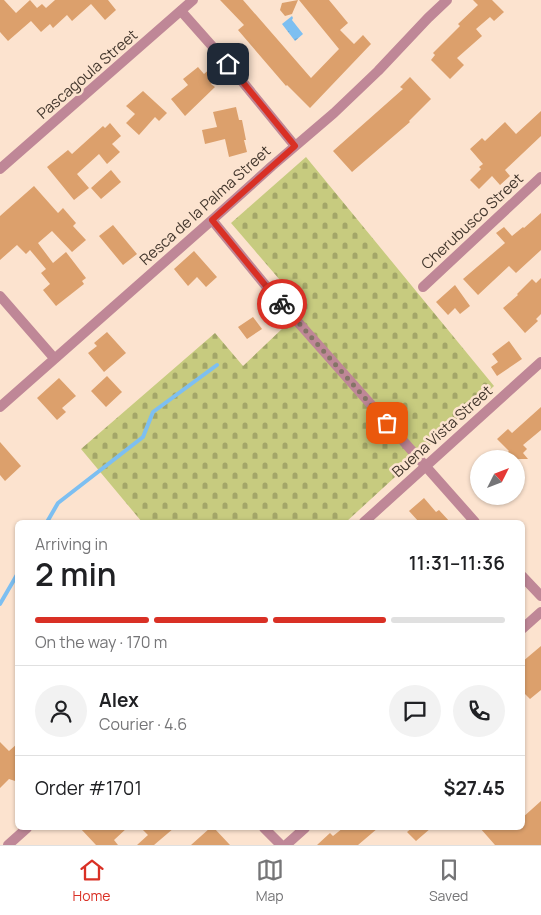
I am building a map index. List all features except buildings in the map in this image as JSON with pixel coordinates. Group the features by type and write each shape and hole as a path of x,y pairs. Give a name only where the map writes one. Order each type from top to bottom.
{"street":[{"name":"Pascagoula Street","path":"0,169 193,0"},
{"name":"Resca de la Palma Street","path":"0,407 334,113 447,0"},
{"path":"181,11 228,64 295,146"},
{"name":"Cherubusco Street","path":"423,286 541,177"},
{"path":"212,220 266,286 473,520"},
{"path":"0,296 54,358"},
{"name":"Buena Vista Street","path":"366,520 541,362"},
{"path":"525,579 541,596"},
{"path":"525,626 541,612"},
{"path":"8,845 26,830"},
{"path":"266,830 280,845"},
{"path":"286,845 303,830"}],"green space":[{"path":"306,157 494,386 348,520 140,520 81,449 215,333 243,366 304,308 231,223"}],"water":[{"path":"292,16 292,20 303,34 295,41 282,24"}],"waterway":[{"path":"48,520 58,503 143,437 153,412 217,365"},
{"path":"0,604 15,578"}],"way so far":[{"path":"282,304 387,423"}],"route":[{"path":"228,64 295,146 212,220 282,304"}]}
